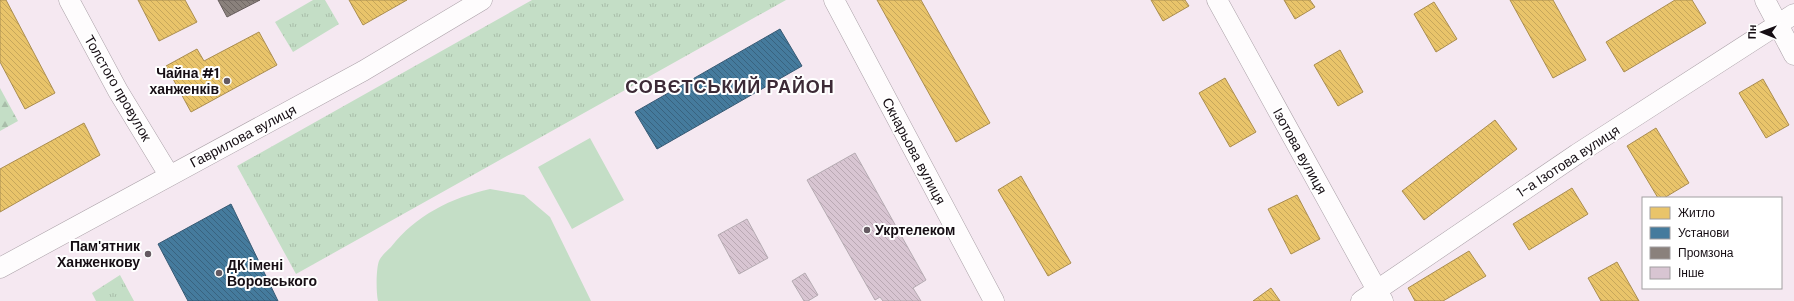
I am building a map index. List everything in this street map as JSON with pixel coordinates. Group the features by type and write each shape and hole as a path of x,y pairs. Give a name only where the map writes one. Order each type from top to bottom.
{"street":[{"name":"Толстого провулок","path":"69,0 118,90 169,175"},
{"name":"Гаврилова вулиця","path":"0,268 363,71 482,0"},
{"name":"Скнарьова вулиця","path":"834,0 994,301"},
{"name":"Ізотова вулиця","path":"1217,0 1373,297"},
{"path":"1765,0 1794,55"},
{"name":"1-а Ізотова вулиця","path":"1373,297 1577,154 1794,14"}],"green space":[{"path":"313,0 325,0 339,24 293,52 275,22"},
{"path":"532,0 786,0 296,274 237,166"},
{"path":"0,88 18,121 0,131"},
{"path":"590,138 624,200 572,229 538,167"},
{"path":"490,189 524,195 550,217 591,301 378,301 377,269 379,261 401,236 435,209 462,197"},
{"path":"120,275 134,301 96,301 92,293"}],"building: Житло":[{"path":"0,0 6,0 55,93 25,109 0,62"},
{"path":"138,0 185,0 197,22 159,41"},
{"path":"349,0 407,0 363,25"},
{"path":"877,0 921,0 990,123 956,142"},
{"path":"1151,0 1185,0 1189,6 1163,21"},
{"path":"1284,0 1310,0 1315,7 1295,19"},
{"path":"1510,0 1553,0 1586,60 1553,78"},
{"path":"1675,0 1692,0 1706,23 1624,72 1606,42"},
{"path":"1434,2 1457,39 1436,52 1414,14"},
{"path":"259,32 277,65 191,112 166,66 197,49 204,61"},
{"path":"1340,50 1363,92 1338,106 1314,65"},
{"path":"1225,78 1256,132 1230,147 1199,93"},
{"path":"1763,79 1789,125 1766,138 1739,93"},
{"path":"1495,120 1517,149 1424,220 1402,191"},
{"path":"84,123 100,155 0,212 0,169"},
{"path":"1656,128 1689,183 1666,197 1657,197 1627,146"},
{"path":"1021,176 1071,263 1048,276 998,190"},
{"path":"1572,188 1588,214 1529,250 1513,224"},
{"path":"1297,195 1320,239 1291,254 1268,209"},
{"path":"1469,251 1486,276 1443,301 1415,301 1408,288"},
{"path":"1617,262 1639,301 1601,301 1588,278"},
{"path":"1271,288 1280,301 1253,301"}],"building: Установи":[{"path":"780,29 802,66 657,149 635,112"},
{"name":"ДК імені Воровського","path":"231,204 278,301 188,301 158,244"}],"building: Промзона":[{"path":"218,0 260,0 227,17"}],"building: Інше":[{"name":"Укртелеком","path":"855,153 926,280 913,288 921,301 883,301 880,297 875,300 807,180"},
{"path":"747,219 768,258 739,274 718,235"},
{"path":"805,273 818,295 808,301 804,301 792,281"}],"place":[{"name":"Чайна #1 ханженків","path":"227,81"},
{"name":"Укртелеком","path":"867,230"},
{"name":"Пам'ятник Ханженкову","path":"148,254"},
{"name":"ДК імені Воровського","path":"219,273"}],"district":[{"name":"СОВЄТСЬКИЙ РАЙОН","path":"730,87"}]}
